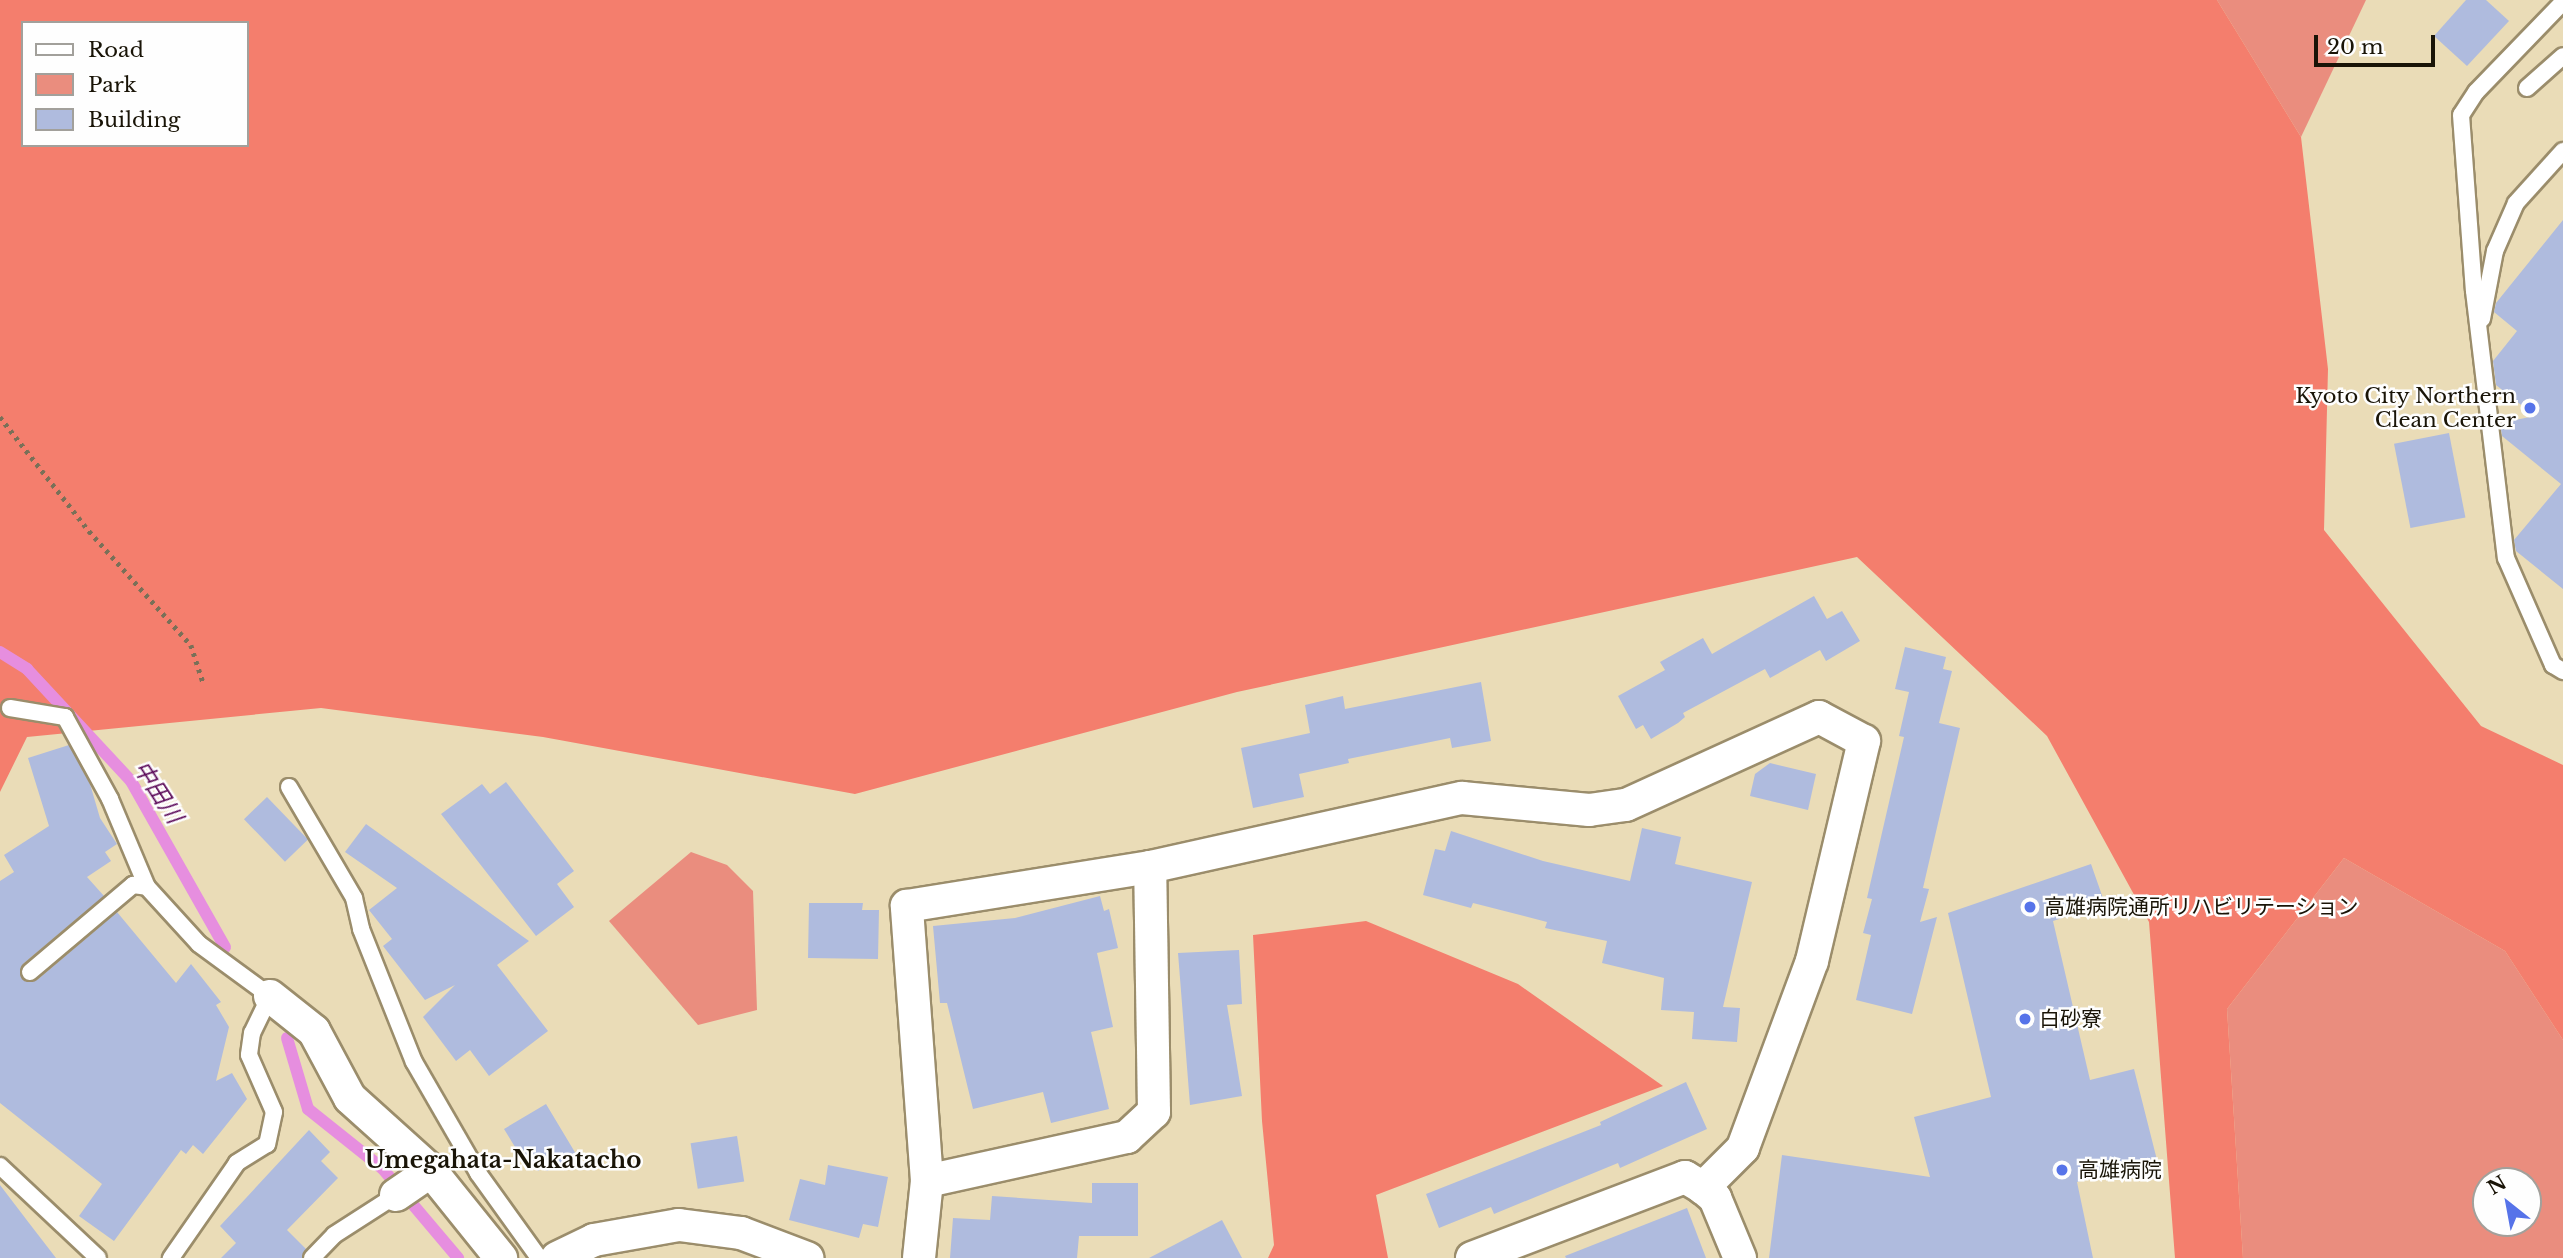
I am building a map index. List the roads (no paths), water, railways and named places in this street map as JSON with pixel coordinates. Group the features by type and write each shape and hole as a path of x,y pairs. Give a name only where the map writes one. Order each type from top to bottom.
{"street":[{"path":"919,1258 927,1181 906,906 1150,867 1462,798 1589,810 1626,805 1819,717 1864,741 1812,961 1743,1147 1703,1188"},
{"path":"927,1181 1127,1137 1154,1112 1150,867"},
{"path":"270,996 314,1031 350,1098 414,1183 501,1258"},
{"path":"1472,1258 1685,1177 1715,1198 1740,1258"},
{"path":"557,1258 594,1240 679,1225 741,1233 807,1258"}],"lane":[{"path":"2563,2 2476,92 2461,115 2479,336 2506,558 2553,664 2563,671"},
{"path":"2528,88 2563,57"},
{"path":"2479,336 2495,251 2516,203 2563,151"},
{"path":"10,708 65,717 110,799 147,887 200,944 270,996 252,1033 249,1055 274,1112 267,1144 237,1163 171,1258"},
{"path":"289,787 354,898 361,929 414,1062 478,1173 539,1258"},
{"path":"30,972 134,885 147,887"},
{"path":"0,1166 98,1258"},
{"path":"313,1258 334,1235 414,1183"}],"waterway":[{"name":"中田川","path":"0,652 27,669 131,781 225,947"},
{"name":"中田川","path":"287,1038 308,1109 382,1168 458,1258"}],"place":[{"name":"Kyoto City Northern Clean Center","path":"2530,408"},
{"name":"高雄病院通所リハビリテーション","path":"2030,907"},
{"name":"白砂寮","path":"2025,1019"},
{"name":"高雄病院","path":"2062,1170"}],"district":[{"name":"Umegahata-Nakatacho","path":"503,1160"}]}
